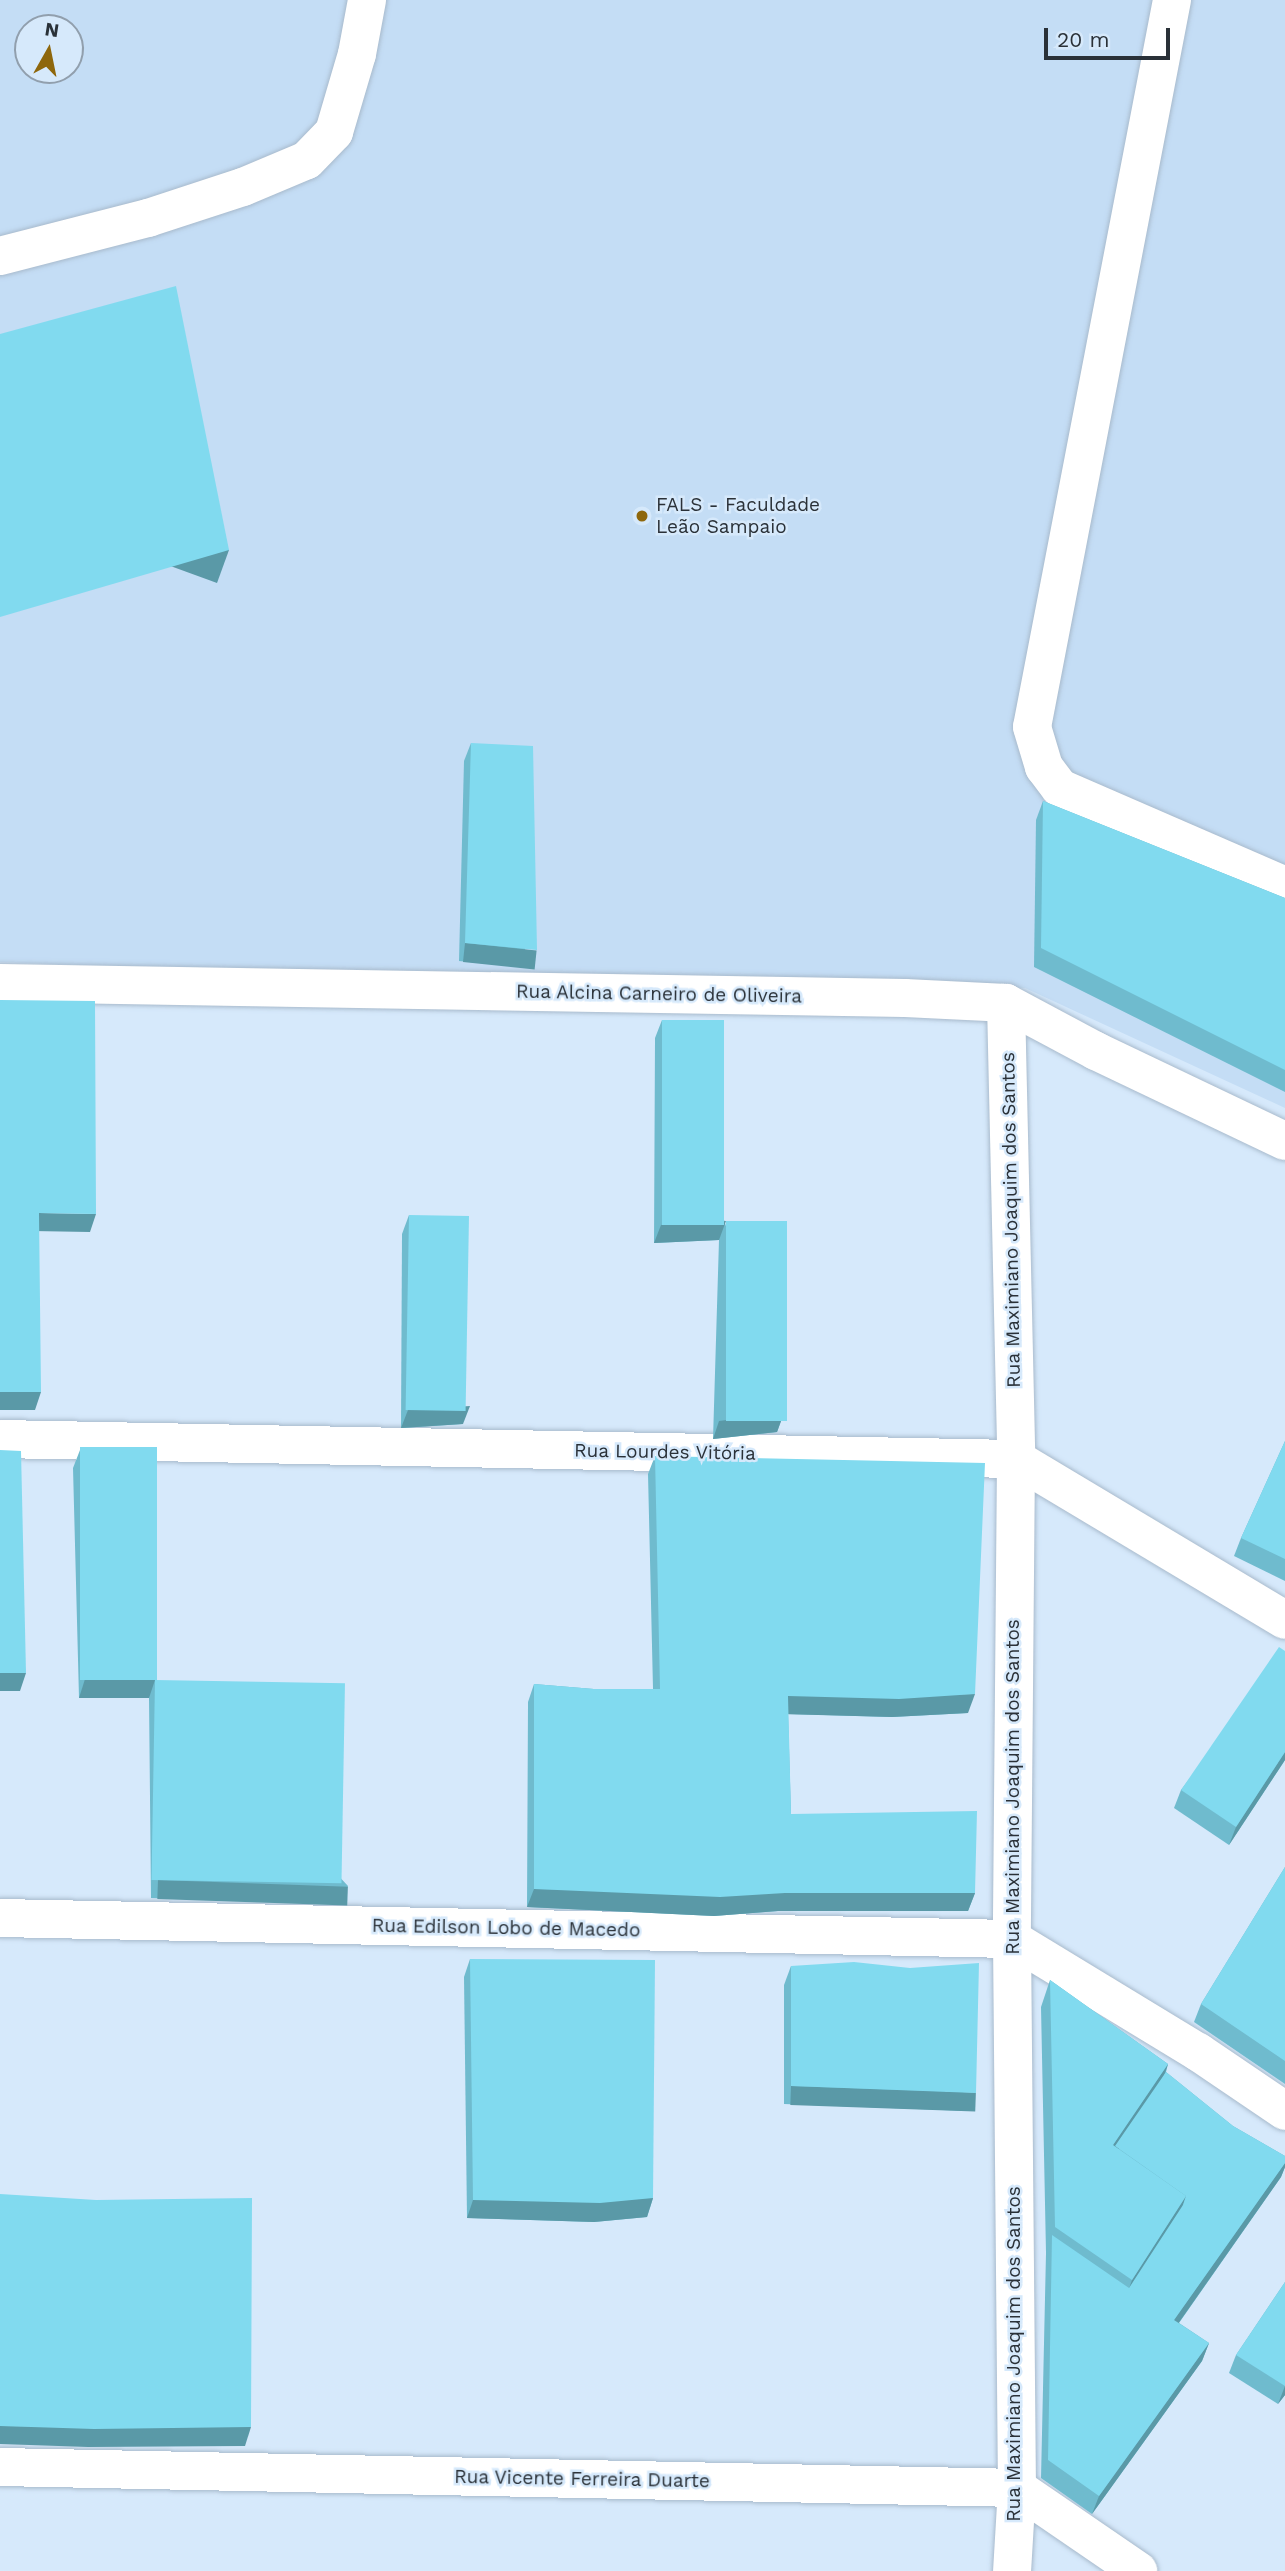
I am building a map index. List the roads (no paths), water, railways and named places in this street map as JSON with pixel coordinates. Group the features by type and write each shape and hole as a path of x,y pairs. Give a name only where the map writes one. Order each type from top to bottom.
{"street":[{"path":"0,256 148,218 243,187 307,160 334,132 357,54 367,0"},
{"path":"1171,0 1032,727 1044,767 1060,788 1285,886"},
{"name":"Rua Alcina Carneiro de Oliveira","path":"0,983 905,998 1006,1003 1096,1051 1285,1141"},
{"name":"Rua Maximiano Joaquim dos Santos","path":"1006,1003 1016,1459 1012,1939 1017,2488 1012,2571"},
{"name":"Rua Lourdes Vitória","path":"0,1439 1016,1459 1285,1620"},
{"name":"Rua Edilson Lobo de Macedo","path":"0,1917 1012,1939"},
{"path":"1012,1939 1198,2052 1285,2111"},
{"name":"Rua Vicente Ferreira Duarte","path":"0,2467 1017,2488"},
{"path":"1017,2488 1138,2571"}],"place":[{"name":"FALS - Faculdade Leão Sampaio","path":"642,516"}]}
